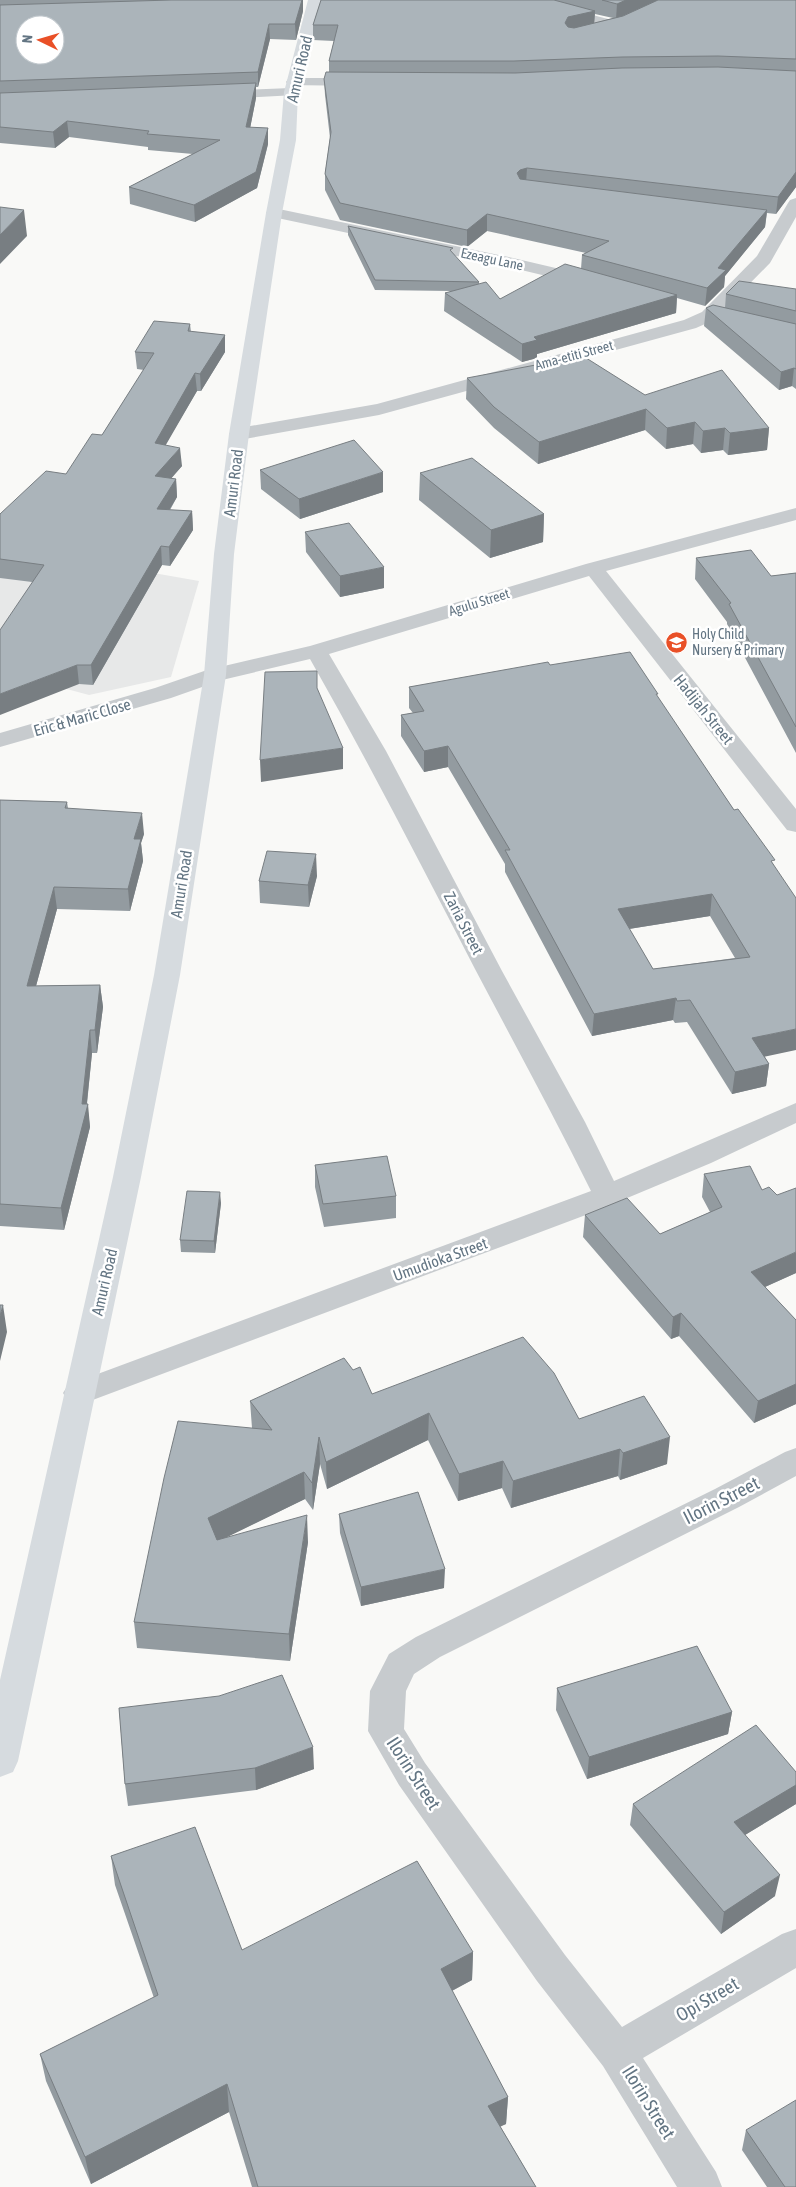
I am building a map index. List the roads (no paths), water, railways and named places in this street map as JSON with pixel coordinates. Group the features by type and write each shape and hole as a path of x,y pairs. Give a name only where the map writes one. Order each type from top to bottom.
{"main road":[{"name":"Amuri Road","path":"0,1761 127,1177 167,975 215,675 224,554 239,434 274,213 288,140 292,87 308,4"}],"street":[{"path":"535,0 550,8 618,26"},
{"path":"596,33 635,19"},
{"path":"204,95 375,82"},
{"name":"Ama-etiti Street","path":"239,434 379,409 716,318 764,259 796,203"},
{"name":"Ezeagu Lane","path":"274,213 513,262 608,286"},
{"path":"765,220 785,222"},
{"path":"682,307 716,318"},
{"name":"Agulu Street","path":"163,693 215,675 316,651 592,568 796,514"},
{"name":"Hadijah Street","path":"592,568 796,825"},
{"name":"Zaria Street","path":"316,651 374,751 489,971 571,1122 608,1196"},
{"name":"Eric & Maric Close","path":"0,740 163,693"},
{"name":"Umudioka Street","path":"79,1393 198,1347 608,1196 751,1134 796,1112"},
{"name":"Ilorin Street","path":"701,2187 617,2052 550,1968 412,1774 386,1731 388,1691 401,1664 428,1647 727,1498 796,1461"},
{"name":"Opi Street","path":"617,2052 796,1946"}],"place":[{"name":"Holy Child Nursery & Primary","path":"676,642"}]}
